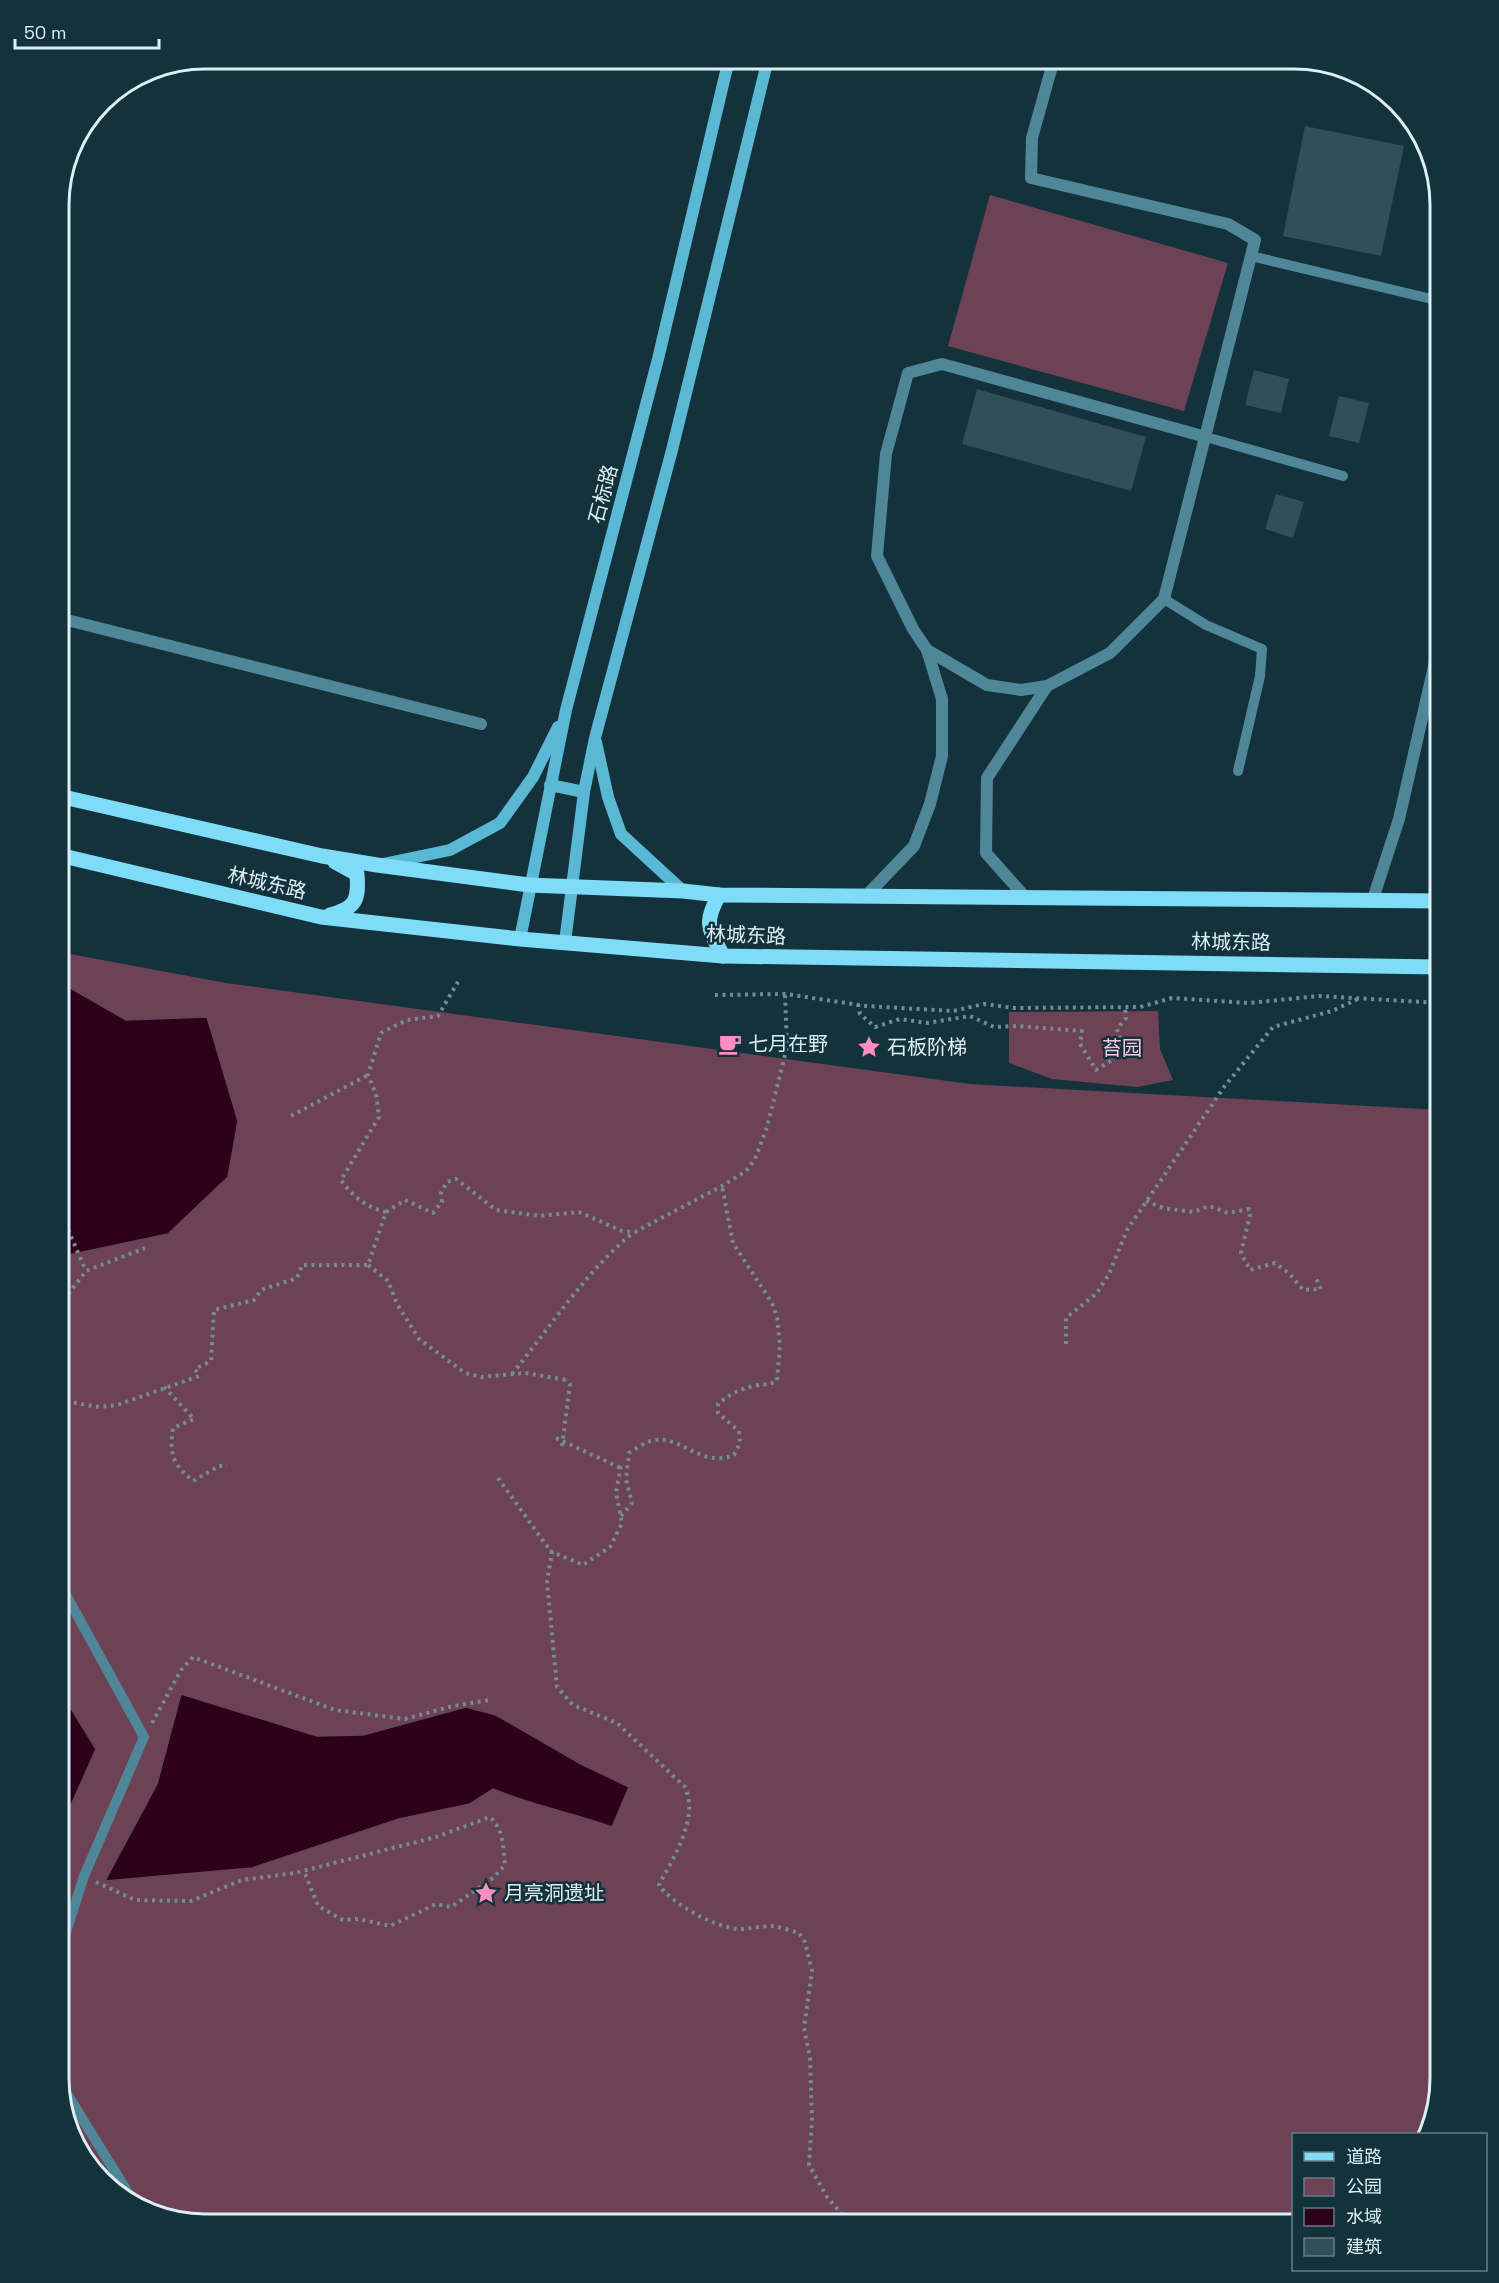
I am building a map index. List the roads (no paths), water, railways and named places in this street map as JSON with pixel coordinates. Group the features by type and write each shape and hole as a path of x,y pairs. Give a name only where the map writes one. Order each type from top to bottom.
{"main road":[{"name":"石标路","path":"520,939 529,885 566,710 658,359 727,69"},
{"path":"565,942 584,792 596,738 672,450 766,69"},
{"path":"377,865 450,850 500,823 533,777 566,710"},
{"path":"596,738 608,797 621,834 683,891"},
{"path":"550,785 584,792"},
{"name":"林城东路","path":"69,798 322,856 529,885 683,891 719,895 1430,901"},
{"path":"321,917 347,911 358,895 357,874 322,856"},
{"name":"林城东路","path":"69,857 321,917 520,939 723,956 1430,967"},
{"path":"719,895 709,913 708,927 723,956"}],"street":[{"path":"927,650 987,685 1022,690 1047,686 1110,653 1164,600 1255,240 1228,224 1031,178 1032,138 1051,69"},
{"path":"865,897 914,846 930,804 942,756 942,699 927,650 913,629 877,556 886,454 908,373 942,364 1206,436"},
{"path":"69,621 481,724"},
{"path":"1372,902 1399,819 1430,684"},
{"path":"1026,898 986,853 987,778 1047,686"}],"lane":[{"path":"1251,256 1430,299"},
{"path":"1206,436 1343,476"},
{"path":"1164,600 1206,625 1262,649 1260,676 1238,771"},
{"path":"69,1600 144,1737 84,1876 69,1921"},
{"path":"71,2101 125,2188"}],"water":[{"path":"69,987 126,1020 207,1017 238,1121 228,1177 168,1234 69,1255"},
{"path":"181,1694 317,1736 363,1735 466,1707 496,1715 581,1764 629,1787 612,1827 493,1789 470,1804 399,1819 252,1868 105,1881 157,1784"},
{"path":"69,1705 96,1749 72,1803 69,1805"}],"place":[{"name":"七月在野","path":"730,1044"},
{"name":"石板阶梯","path":"869,1047"},
{"name":"月亮洞遗址","path":"486,1893"}],"park label":[{"name":"苔园","path":"1122,1048"}]}
